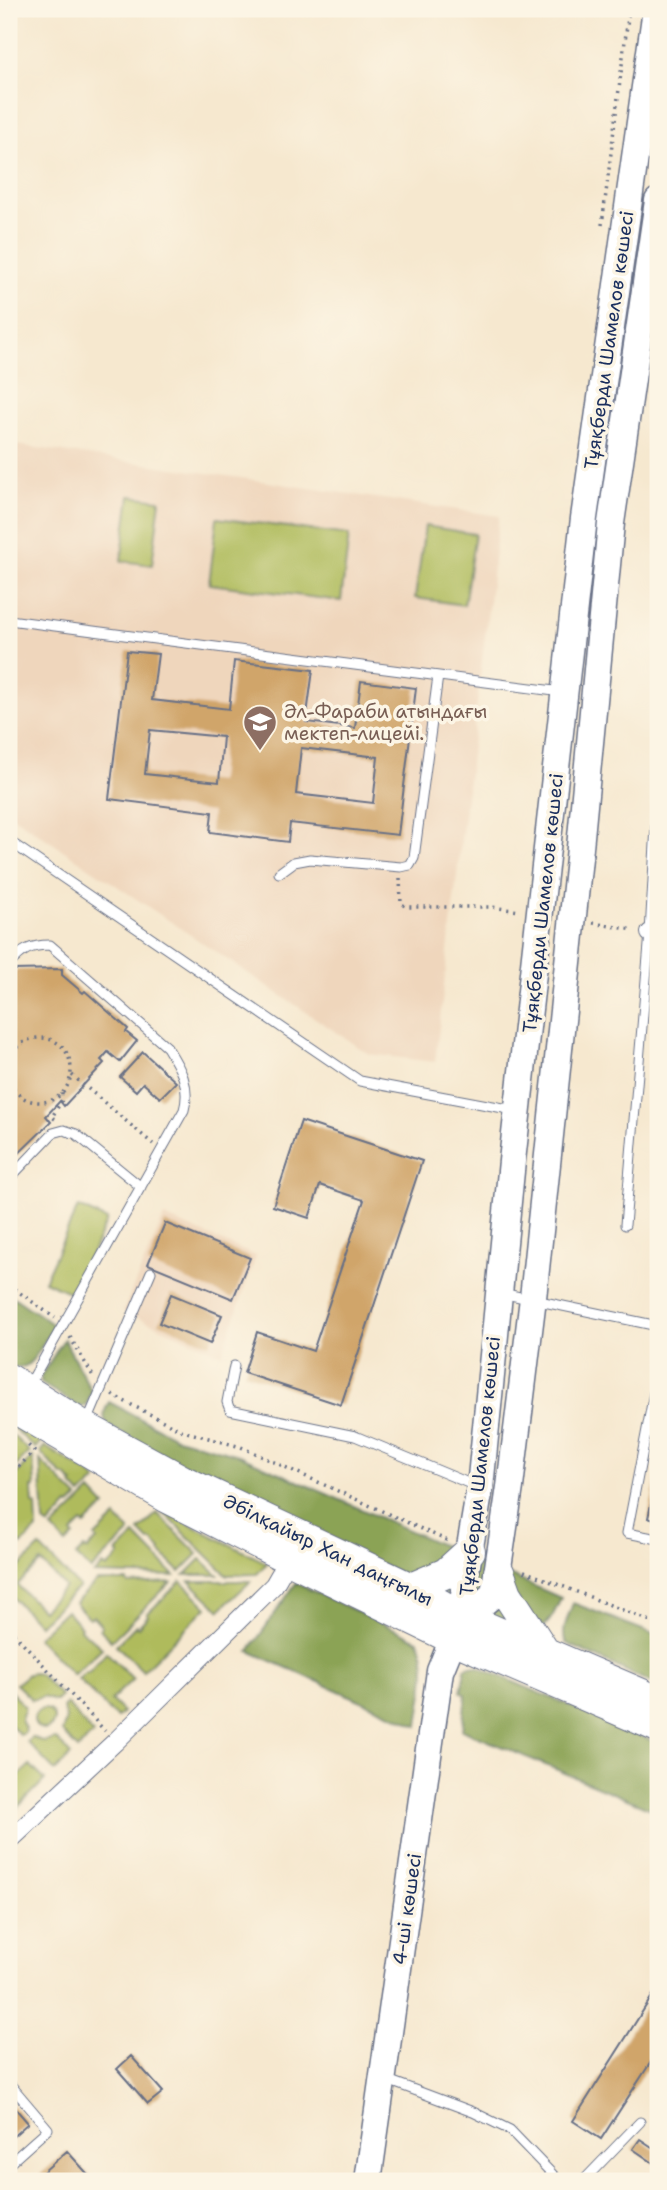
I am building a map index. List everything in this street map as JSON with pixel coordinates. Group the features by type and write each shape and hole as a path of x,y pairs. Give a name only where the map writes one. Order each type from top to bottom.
{"main road":[{"name":"Әбілқайыр Хан даңғылы","path":"15,1392 182,1480 411,1588 459,1628 544,1651 658,1701"},
{"name":"Әбілқайыр Хан даңғылы","path":"15,1392 166,1497 289,1559 459,1628 658,1727"},
{"path":"411,1588 446,1573 471,1551"},
{"path":"499,1567 507,1594 544,1651"}],"street":[{"name":"Тұяқберди Шамелов көшесі","path":"459,1628 480,1488 584,518 656,9"},
{"name":"Тұяқберди Шамелов көшесі","path":"459,1628 495,1594 499,1567 533,1298 611,523 658,201"},
{"path":"548,853 579,858"},
{"path":"9,1841 115,1742 274,1585 289,1559"},
{"name":"4-ші көшесі","path":"368,2181 440,1671 459,1628"}],"lane":[{"path":"9,620 566,692"},
{"path":"279,873 294,862 310,859 401,867 410,865 414,858 439,676"},
{"path":"625,1225 654,933 658,790"},
{"path":"9,841 360,1081 519,1111"},
{"path":"9,965 23,949 50,945 167,1047 187,1084 188,1097 184,1110 141,1187 15,1392"},
{"path":"9,1180 53,1133 64,1130 76,1134 141,1187"},
{"path":"85,1427 151,1272"},
{"path":"499,1292 658,1326"},
{"path":"234,1366 227,1402 230,1410 355,1436 480,1488"},
{"path":"658,1371 627,1533 658,1539"},
{"path":"384,2078 473,2112 510,2130 559,2181"},
{"path":"9,2083 48,2129 9,2164"},
{"path":"583,2181 640,2122"}],"path":[{"path":"401,867 401,904 408,907 491,907 541,914"},
{"path":"573,920 654,933"},
{"path":"9,1059 23,1042 43,1038 62,1046 68,1055 72,1075 69,1085 54,1100 32,1102 22,1098 9,1081"},
{"path":"72,1075 161,1151"},
{"path":"57,1122 52,1117 62,1100 62,1093"},
{"path":"109,1393 183,1431 241,1447 471,1551"},
{"path":"9,1477 34,1451 17,1435"},
{"path":"499,1567 658,1624"},
{"path":"9,1628 115,1742"}],"shaded area":[{"path":"9,444 499,516 435,1062 369,1054 9,814"},
{"path":"164,1217 256,1256 222,1354 123,1311"}],"green space":[{"path":"130,496 160,500 152,565 121,561"},
{"path":"217,518 349,535 341,601 209,584"},
{"path":"425,526 475,534 464,605 415,598"},
{"path":"78,1207 107,1220 73,1294 44,1281"},
{"path":"9,1294 54,1325 30,1363 17,1368 9,1364"},
{"path":"64,1339 92,1392 86,1405 79,1407 41,1383 41,1376"},
{"path":"109,1402 177,1438 239,1455 561,1598 547,1624 532,1634 346,1549 108,1426 104,1414"},
{"path":"9,1409 41,1436 37,1439 40,1443 35,1448 9,1424"},
{"path":"9,1432 30,1452 12,1470 9,1468"},
{"path":"45,1446 97,1480 81,1495 73,1483 40,1452"},
{"path":"33,1457 35,1487 32,1487 37,1529 21,1545 9,1533 9,1481"},
{"path":"40,1460 78,1498 49,1526 44,1522"},
{"path":"91,1491 105,1506 85,1525 82,1523 66,1544 52,1529"},
{"path":"161,1510 267,1563 257,1574 227,1575"},
{"path":"157,1513 198,1554 180,1572 151,1540 139,1531"},
{"path":"116,1517 130,1532 91,1570 76,1556 84,1548 87,1550 97,1540 95,1537"},
{"path":"135,1535 175,1576 94,1574 103,1565 107,1568 120,1555 117,1552"},
{"path":"40,1547 79,1587 39,1625 9,1594 9,1577","holes":["41,1562 65,1587 42,1610 17,1585"]},
{"path":"201,1559 218,1575 185,1575"},
{"path":"97,1581 127,1581 128,1584 171,1582 111,1641 93,1616 89,1618 75,1603"},
{"path":"181,1581 207,1607 143,1671 116,1645 136,1625 138,1627 147,1614"},
{"path":"189,1581 251,1581 220,1610"},
{"path":"296,1583 418,1640 425,1671 418,1726 249,1651"},
{"path":"573,1603 658,1636 658,1686 566,1643 565,1628"},
{"path":"66,1610 80,1629 102,1648 73,1675 37,1638"},
{"path":"106,1652 133,1679 111,1700 123,1712 117,1718 78,1679 88,1673"},
{"path":"470,1666 478,1667 658,1743 658,1812 462,1730 466,1695 461,1692 465,1669"},
{"path":"28,1674 39,1674 61,1696 56,1701 43,1697 32,1700 16,1684"},
{"path":"9,1690 25,1707 21,1719 26,1731 20,1735 9,1723"},
{"path":"67,1704 93,1734 78,1749 62,1732 66,1719 63,1708"},
{"path":"44,1709 51,1712 54,1719 51,1726 44,1729 37,1726 34,1719 37,1712"},
{"path":"32,1737 44,1742 56,1739 71,1755 55,1771 27,1742"},
{"path":"30,1765 45,1780 9,1816 9,1785"}],"building":[{"path":"127,651 158,654 152,700 229,709 234,661 313,670 306,722 355,728 361,681 416,688 398,835 290,823 288,842 210,832 212,812 109,799","holes":["150,730 223,737 219,782 145,774","301,748 378,757 373,803 296,794"]},
{"path":"62,969 62,975 83,993 85,991 128,1029 126,1032 137,1041 120,1062 108,1052 101,1060 104,1063 64,1106 60,1101 46,1116 51,1122 9,1163 9,979 12,970"},
{"path":"143,1052 176,1082 160,1098 143,1083 136,1091 120,1077"},
{"path":"301,1121 422,1161 341,1405 244,1373 257,1332 313,1351 364,1200 320,1185 309,1218 273,1206"},
{"path":"165,1223 250,1258 233,1299 148,1264"},
{"path":"171,1294 222,1315 210,1344 159,1323"},
{"path":"658,1476 658,1521 648,1518"},
{"path":"658,1987 658,2051 601,2139 573,2121"},
{"path":"131,2056 163,2092 148,2104 117,2069"},
{"path":"9,2101 28,2123 9,2140"},
{"path":"640,2139 658,2151 658,2166 633,2149"},
{"path":"67,2151 94,2181 35,2179"}],"place":[{"name":"Әл-Фараби атындағы мектеп-лицейі.","path":"260,752"}]}
